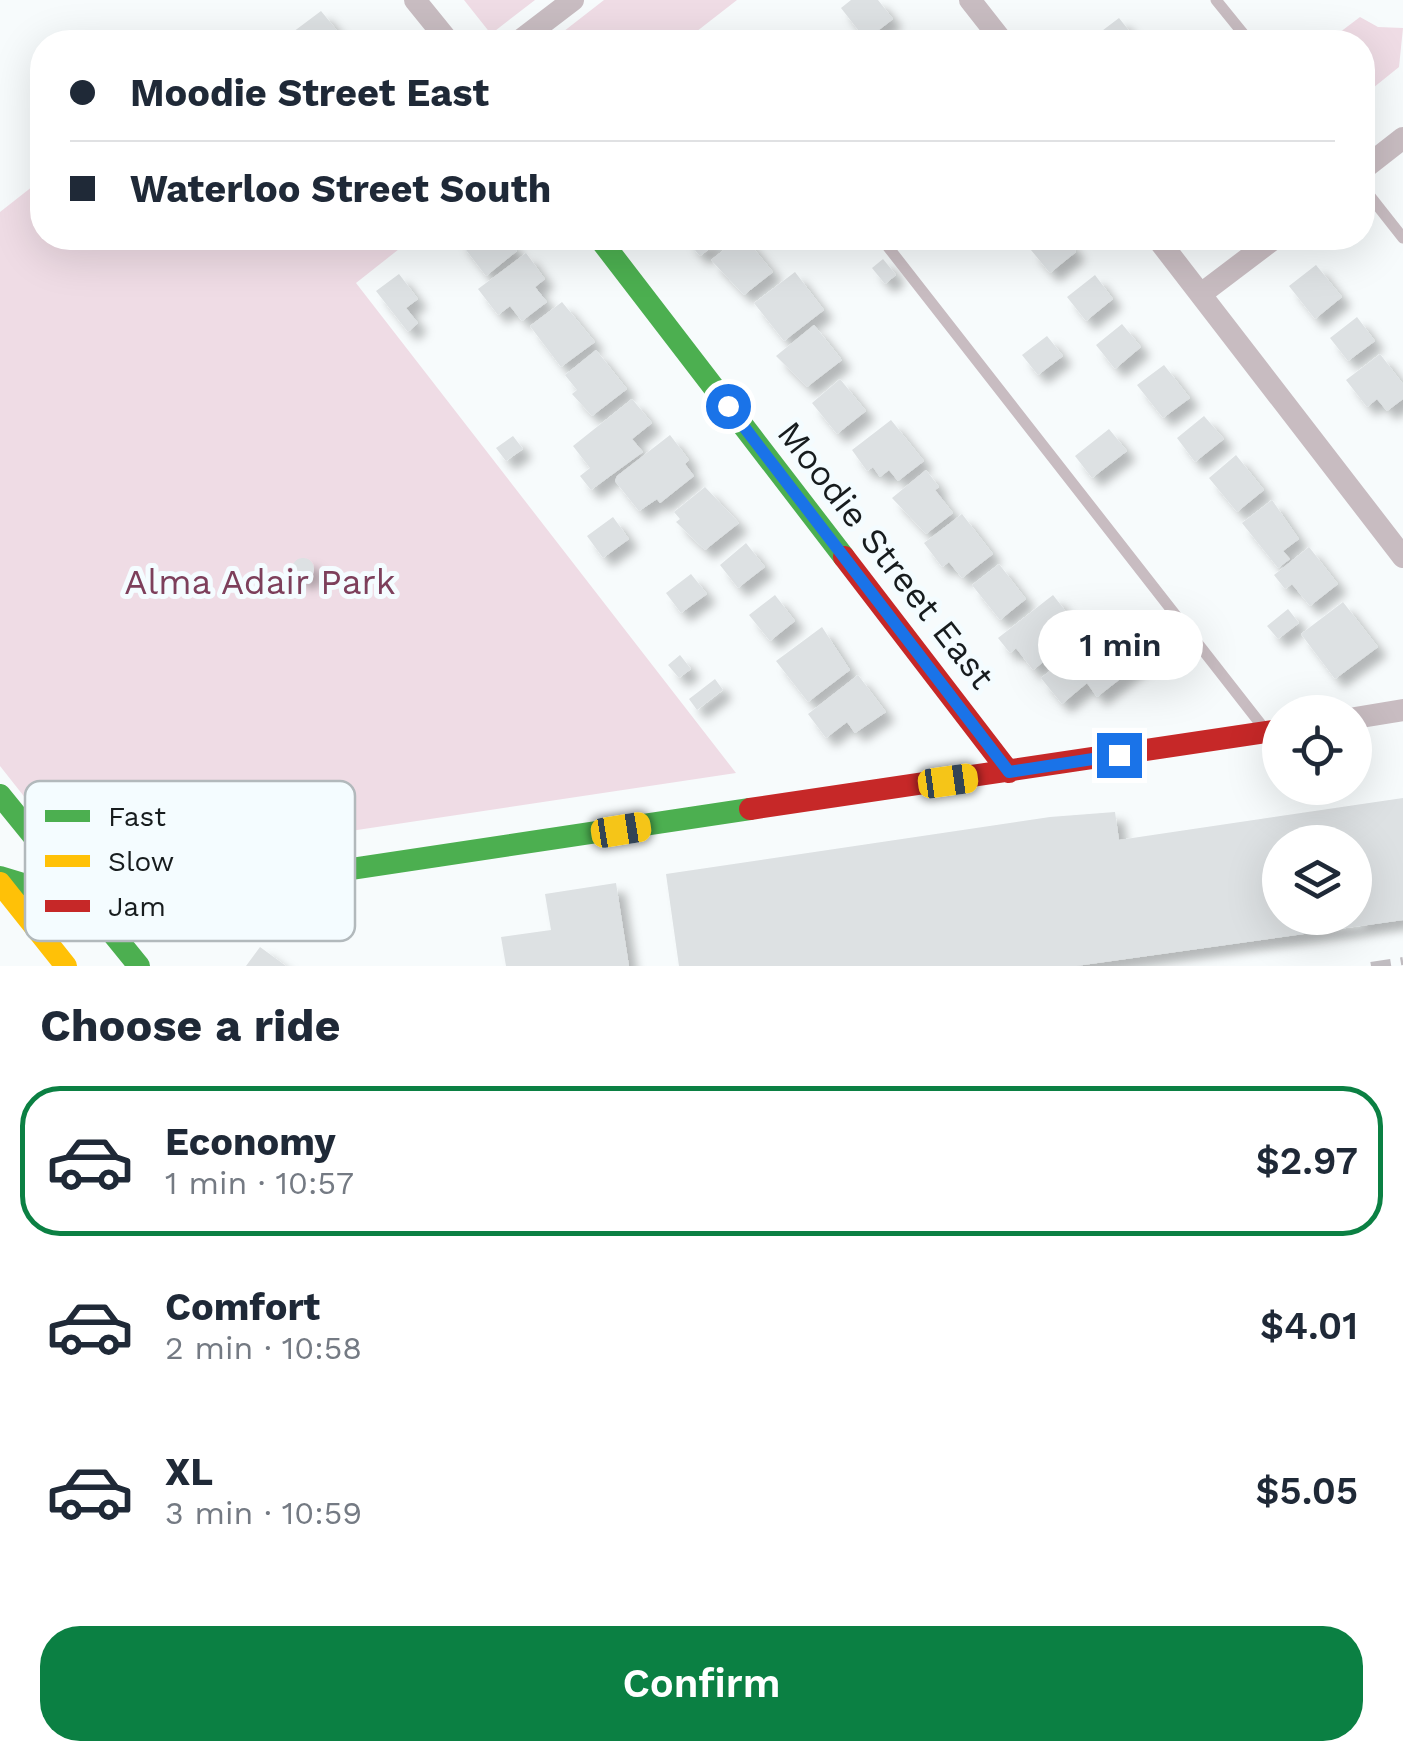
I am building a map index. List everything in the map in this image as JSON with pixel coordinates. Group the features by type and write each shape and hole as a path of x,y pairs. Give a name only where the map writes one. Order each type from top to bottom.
{"street":[{"path":"415,0 439,30"},
{"path":"533,30 572,0"},
{"path":"970,0 994,30"},
{"path":"1375,160 1403,138"},
{"name":"Moodie Street East","path":"608,250 1009,772"},
{"path":"1166,250 1403,557"},
{"path":"1201,294 1258,250"},
{"path":"1372,715 1403,710"},
{"path":"355,869 1262,733"},
{"path":"0,795 25,826"},
{"path":"0,880 25,887"},
{"path":"0,880 25,913"},
{"path":"47,941 66,966"},
{"path":"119,941 139,966"}],"lane":[{"path":"1216,0 1240,30"},
{"path":"1375,202 1403,238"},
{"path":"891,250 1262,717"}],"green space":[{"path":"464,0 535,0 496,30 488,30"},
{"path":"604,0 737,0 698,30 565,30"},
{"path":"1360,17 1378,27 1403,28 1399,67 1375,86 1375,30 1343,30"},
{"name":"Alma Adair Park","path":"30,188 30,250 398,250 356,283 736,773 355,830 355,781 25,781 25,798 0,766 0,212"}],"building":[{"path":"851,0 878,0 893,19 879,30 858,30 841,8"},
{"path":"321,11 337,30 296,30"},
{"path":"1119,18 1128,30 1103,30"},
{"path":"466,250 516,250 517,251 486,276"},
{"path":"724,250 755,250 773,272 744,295 711,260"},
{"path":"1031,250 1075,250 1076,252 1050,273"},
{"path":"526,253 545,279 535,287 547,302 522,321 510,306 498,315 478,289"},
{"path":"883,259 896,275 885,284 872,268"},
{"path":"1316,265 1342,297 1315,319 1289,286"},
{"path":"795,272 824,310 784,341 754,303"},
{"path":"399,274 418,299 406,308 418,323 408,332 376,291"},
{"path":"1095,275 1113,299 1086,321 1067,297"},
{"path":"562,302 595,342 561,367 530,326"},
{"path":"1357,317 1375,341 1348,361 1330,338"},
{"path":"1122,324 1141,347 1115,369 1096,345"},
{"path":"814,325 842,360 807,387 776,356"},
{"path":"1047,336 1063,356 1038,375 1022,355"},
{"path":"596,350 627,389 592,416 572,394 577,390 565,375"},
{"path":"1380,354 1403,384 1403,399 1387,411 1377,399 1367,407 1346,380"},
{"path":"1164,365 1190,398 1163,418 1137,385"},
{"path":"840,379 866,411 837,434 812,403"},
{"path":"632,399 652,423 632,439 643,452 591,490 580,476 590,468 573,446"},
{"path":"1204,416 1224,439 1195,462 1177,438"},
{"path":"891,420 924,461 898,481 889,470 880,477 873,467 867,471 852,450"},
{"path":"1109,429 1127,451 1092,478 1075,456"},
{"path":"670,435 689,460 685,464 694,476 660,503 657,499 639,511 615,481 617,476"},
{"path":"513,436 523,449 506,461 496,448"},
{"path":"1236,455 1264,490 1237,512 1209,478"},
{"path":"926,470 939,487 935,490 953,513 926,534 892,498"},
{"path":"705,487 739,523 705,550 676,522 680,519 674,512"},
{"path":"1272,500 1299,539 1283,551 1290,559 1278,568 1242,523"},
{"path":"962,514 993,554 962,578 949,562 942,567 924,543"},
{"path":"613,517 629,539 603,558 587,536"},
{"path":"746,543 765,567 738,588 720,565"},
{"path":"1309,547 1338,584 1310,606 1292,584 1285,589 1274,575"},
{"path":"299,558 307,558 314,569 307,580 299,580 292,573 292,565"},
{"path":"999,564 1026,599 1000,620 972,585"},
{"path":"691,574 707,594 681,613 666,593"},
{"path":"775,595 795,621 770,641 749,615"},
{"path":"1053,595 1082,632 1033,670 1016,648 1010,653 998,638"},
{"path":"1343,602 1378,647 1335,679 1301,634"},
{"path":"1288,609 1299,623 1278,639 1267,626"},
{"path":"1117,618 1147,658 1097,697 1087,683 1062,704 1041,678"},
{"path":"822,627 850,670 808,702 776,661"},
{"path":"680,655 691,669 679,678 668,665"},
{"path":"858,675 886,712 855,733 847,722 826,738 808,714"},
{"path":"715,679 723,690 697,710 689,699"},
{"path":"1403,798 1403,920 1372,924 1372,825 1262,825 1262,935 1296,935 1076,966 679,966 666,874 1050,817 1115,812 1119,840"},
{"path":"616,883 629,966 506,966 501,937 551,930 545,894"},
{"path":"260,947 286,966 246,966"}],"railway":[{"path":"1371,966 1403,961"}],"traffic: fast":[{"path":"608,250 844,557"},
{"path":"0,795 25,826"},
{"path":"355,868 750,809"},
{"path":"0,877 25,885"},
{"path":"119,941 139,966"}],"traffic: slow":[{"path":"0,883 25,914"},
{"path":"46,941 66,966"}],"traffic: jam":[{"path":"844,557 1009,772"},
{"path":"750,809 1262,733"}],"route":[{"path":"728,406 1009,772 1119,755"}]}
